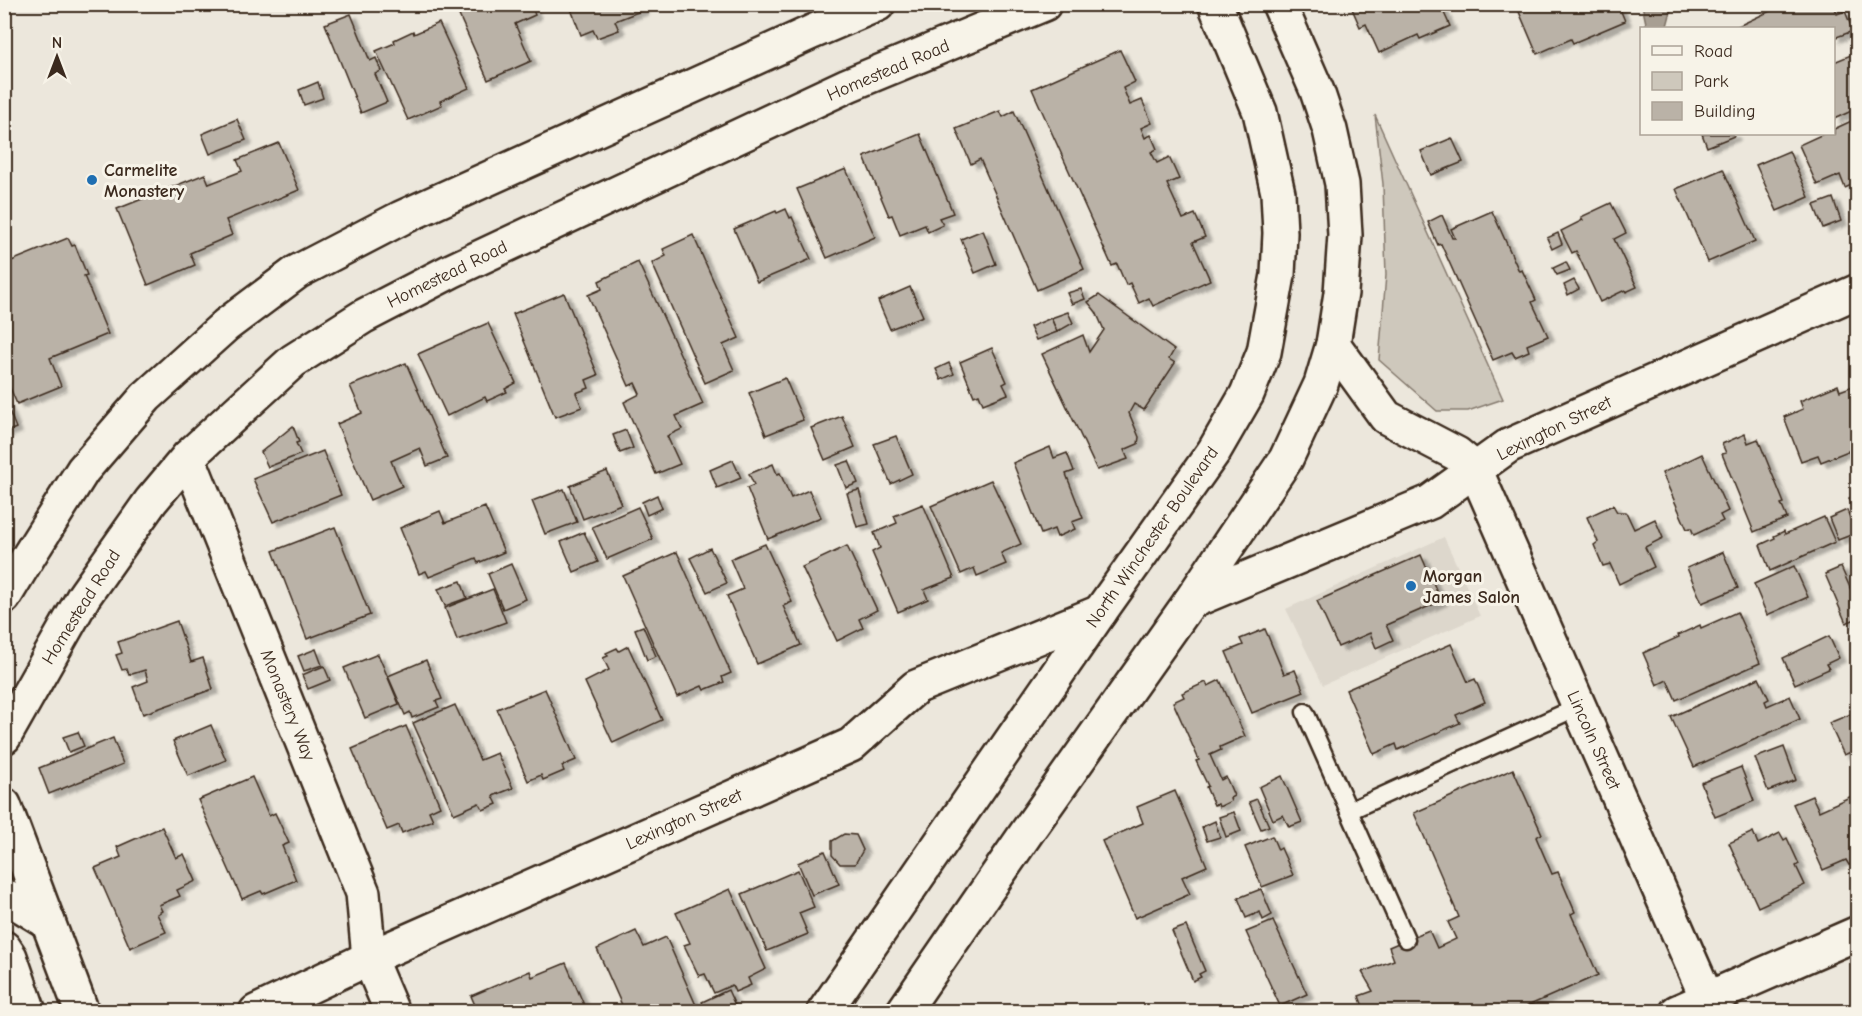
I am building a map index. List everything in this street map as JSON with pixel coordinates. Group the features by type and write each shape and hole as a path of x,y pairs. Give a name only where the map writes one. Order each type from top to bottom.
{"main road":[{"path":"4,597 83,470 146,397 226,325 297,272 401,218 812,32 879,4"},
{"name":"Homestead Road","path":"4,737 84,596 151,501 188,457 293,361 364,316 451,271 848,85 1044,4"},
{"name":"North Winchester Boulevard","path":"824,1011 1214,451 1247,394 1264,351 1278,275 1280,233 1278,193 1260,112 1215,4"},
{"path":"903,1011 1190,602 1286,459 1321,384 1333,344 1341,293 1345,235 1342,183 1330,130 1317,91 1280,4"},
{"name":"Lexington Street","path":"1190,602 1430,502 1508,446 1857,291"},
{"path":"1333,344 1386,417 1457,454 1475,469"},
{"name":"Monastery Way","path":"188,457 363,893 369,958 392,1011"},
{"name":"Lincoln Street","path":"1475,469 1710,1005"},
{"name":"Lexington Street","path":"256,1011 369,958 851,745 915,687 1100,612"},
{"path":"4,805 82,1011"},
{"path":"4,895 48,922"},
{"path":"1677,1011 1710,1005 1857,933"},
{"path":"4,948 10,957 29,1011"}],"lane":[{"path":"1349,812 1580,706"},
{"path":"1305,712 1406,939"}],"shaded area":[{"path":"1642,5 1668,5 1671,11 1667,26 1647,27"},
{"path":"1444,537 1480,616 1323,685 1286,609"}],"green space":[{"path":"1375,115 1503,399 1468,411 1437,411 1379,360 1386,275 1383,184"}],"building":[{"path":"454,4 531,4 535,15 515,24 531,61 488,80"},
{"path":"569,4 641,4 643,10 615,21 619,30 597,38 593,30 581,35"},
{"path":"1350,4 1440,4 1450,26 1420,39 1418,35 1379,53 1366,24 1360,27"},
{"path":"1522,4 1618,4 1625,21 1573,43 1571,39 1537,54 1517,7"},
{"path":"1785,4 1834,4 1837,14 1845,11 1853,31 1835,38 1835,27 1736,27"},
{"path":"351,14 370,61 376,58 381,71 375,74 387,102 361,113 325,24"},
{"path":"439,23 469,88 440,101 442,105 408,120 376,51 395,43 394,40 413,31 414,34"},
{"path":"1120,50 1135,82 1123,88 1130,105 1142,100 1152,123 1141,128 1145,138 1151,135 1157,149 1151,152 1157,163 1169,157 1179,179 1167,184 1183,219 1195,214 1205,237 1193,242 1210,280 1153,306 1149,298 1139,303 1130,283 1126,285 1117,264 1112,266 1032,89"},
{"path":"1858,52 1858,108 1835,119 1835,62"},
{"path":"318,82 323,98 304,105 299,90"},
{"path":"1000,111 1003,117 1014,111 1084,269 1037,290 980,159 971,164 956,129"},
{"path":"1858,118 1858,182 1845,188 1840,175 1817,185 1799,145 1821,135 1835,135 1835,129"},
{"path":"237,119 246,140 210,154 202,134"},
{"path":"920,134 953,213 939,218 943,225 928,232 925,225 900,235 892,215 889,216 864,157"},
{"path":"1702,135 1734,136 1707,147"},
{"path":"1452,138 1463,162 1431,175 1421,151"},
{"path":"279,143 299,190 226,220 232,235 190,253 195,265 148,285 117,209 205,174 209,184 242,171 237,160"},
{"path":"1789,151 1809,197 1777,211 1756,165"},
{"path":"846,169 875,237 827,258 797,189"},
{"path":"1723,169 1755,241 1708,262 1676,189"},
{"path":"1833,198 1841,221 1823,228 1814,205"},
{"path":"1611,203 1626,233 1614,239 1637,287 1600,302 1576,251 1572,253 1561,231 1583,220 1581,217"},
{"path":"786,209 811,259 757,282 734,229"},
{"path":"1492,211 1519,271 1522,270 1536,300 1532,302 1548,336 1527,345 1529,351 1515,357 1512,352 1493,360 1441,244 1438,245 1428,222 1442,215 1452,238 1455,238 1451,229"},
{"path":"983,230 996,264 975,273 961,239"},
{"path":"1558,233 1562,244 1552,249 1547,238"},
{"path":"693,235 739,338 723,345 734,370 705,383 652,263 666,256 663,249"},
{"path":"68,238 72,246 75,245 87,275 84,276 108,334 50,358 61,386 17,404 4,374 4,264"},
{"path":"638,262 703,404 676,416 682,429 667,436 680,464 656,474 624,402 640,394 635,383 629,386 588,295 602,289 599,281"},
{"path":"1566,262 1570,270 1557,275 1553,268"},
{"path":"1574,280 1579,289 1568,295 1564,285"},
{"path":"910,287 923,316 890,329 878,301"},
{"path":"1081,289 1085,299 1072,304 1067,293"},
{"path":"564,293 598,375 586,380 589,388 576,393 582,407 555,417 513,314"},
{"path":"1099,295 1174,350 1169,359 1175,363 1144,410 1134,404 1129,413 1139,437 1138,444 1124,450 1128,459 1097,470 1042,354 1083,335 1089,352 1104,330 1096,312 1088,302"},
{"path":"1068,312 1073,323 1057,332 1051,318"},
{"path":"1051,318 1057,332 1036,340 1030,327"},
{"path":"488,323 516,383 505,389 507,392 487,401 485,397 447,416 418,354"},
{"path":"992,348 1007,382 1003,384 1008,394 983,404 979,394 974,396 960,362"},
{"path":"406,363 447,458 427,466 420,448 391,461 402,486 370,500 337,424 362,413 350,386"},
{"path":"949,363 954,374 941,380 936,369"},
{"path":"785,378 803,420 766,435 749,393"},
{"path":"1858,384 1858,447 1821,462 1818,455 1801,461 1784,417 1803,409 1800,401 1838,385 1840,391"},
{"path":"4,398 16,428 4,433"},
{"path":"842,416 855,447 825,460 811,428"},
{"path":"293,426 301,454 268,467 261,452"},
{"path":"626,430 633,448 620,453 613,435"},
{"path":"1745,434 1748,443 1758,439 1784,503 1781,504 1787,518 1754,532 1722,454 1726,453 1722,444"},
{"path":"896,436 912,474 891,484 874,444"},
{"path":"1050,447 1054,458 1067,453 1074,471 1066,474 1083,518 1072,522 1075,529 1057,537 1054,529 1041,534 1013,463"},
{"path":"323,451 341,495 273,522 253,479"},
{"path":"1702,454 1728,511 1720,515 1723,521 1694,535 1691,528 1687,529 1662,473"},
{"path":"733,460 741,478 717,488 710,470"},
{"path":"849,461 858,483 846,488 837,465"},
{"path":"773,464 777,474 780,473 791,498 809,490 821,517 768,539 747,488 754,485 749,474"},
{"path":"607,471 621,504 583,519 570,486"},
{"path":"991,480 1021,544 1001,553 1006,564 977,576 974,568 961,574 931,506"},
{"path":"564,489 577,522 545,534 532,501"},
{"path":"859,490 869,524 857,527 847,493"},
{"path":"1858,494 1858,515 1857,515 1849,498"},
{"path":"657,495 662,508 647,515 642,502"},
{"path":"923,504 954,578 924,590 928,599 898,612 872,552 880,548 874,533 897,523 894,516"},
{"path":"1613,505 1617,512 1626,512 1634,529 1655,519 1663,538 1645,547 1654,567 1619,584 1610,564 1603,566 1594,545 1598,542 1587,517"},
{"path":"485,507 504,552 478,563 476,558 429,577 426,571 419,574 400,528 440,511 445,523"},
{"path":"638,507 653,539 607,559 592,527"},
{"path":"1847,510 1856,533 1838,540 1829,518"},
{"path":"1824,517 1835,542 1770,571 1760,545 1784,531 1785,534"},
{"path":"335,527 370,615 307,639 273,551"},
{"path":"584,532 598,562 574,572 561,542"},
{"path":"765,544 792,602 783,606 801,645 757,664 727,596 743,589 730,559"},
{"path":"847,546 877,610 859,619 863,628 837,641 802,567"},
{"path":"710,548 727,583 707,592 690,558"},
{"path":"677,552 731,673 722,677 724,682 704,690 702,686 677,697 623,576"},
{"path":"1723,552 1738,588 1702,603 1687,568"},
{"path":"1421,555 1441,601 1386,625 1393,640 1376,648 1370,633 1338,647 1317,601"},
{"path":"511,564 526,599 503,609 488,574"},
{"path":"1794,566 1808,597 1767,615 1754,584"},
{"path":"1841,567 1858,606 1858,618 1846,623 1825,574"},
{"path":"461,581 467,598 445,606 438,589"},
{"path":"493,589 506,622 457,640 445,608"},
{"path":"1737,612 1760,663 1676,700 1667,680 1657,685 1643,653 1700,625 1701,628"},
{"path":"177,621 191,662 203,658 213,689 143,714 133,687 148,681 145,670 129,675 127,669 122,670 116,655 122,653 118,642"},
{"path":"643,626 656,656 647,660 635,629"},
{"path":"1265,629 1284,674 1295,670 1304,692 1252,713 1226,652 1243,645 1240,639"},
{"path":"1829,636 1839,658 1826,664 1829,669 1795,684 1783,658"},
{"path":"1451,644 1468,682 1475,679 1485,702 1456,715 1460,723 1398,750 1396,744 1374,754 1346,690"},
{"path":"628,646 662,720 613,743 585,682 609,670 603,658 608,656 606,653 617,648 619,651"},
{"path":"316,649 322,665 304,671 298,656"},
{"path":"378,654 399,704 365,718 344,668"},
{"path":"426,660 442,699 436,701 439,707 412,718 410,712 405,715 388,676"},
{"path":"324,666 330,680 308,689 302,675"},
{"path":"1759,678 1769,699 1765,701 1767,706 1790,696 1800,719 1694,767 1671,717"},
{"path":"1220,680 1245,736 1220,747 1221,750 1210,755 1221,780 1226,777 1234,796 1230,798 1231,801 1219,807 1218,804 1214,805 1206,787 1208,786 1196,761 1199,760 1173,702 1184,697 1182,693 1206,682 1208,686"},
{"path":"545,689 576,760 562,766 564,771 543,780 541,775 528,781 497,709"},
{"path":"455,705 480,760 497,753 513,788 493,796 497,804 483,810 479,803 454,814 413,723"},
{"path":"1858,711 1858,749 1844,755 1829,723"},
{"path":"211,725 226,760 188,776 173,741"},
{"path":"406,726 440,806 429,811 433,820 402,833 399,825 387,830 352,749"},
{"path":"78,732 84,746 69,752 63,737"},
{"path":"113,738 123,764 49,794 39,768"},
{"path":"1784,747 1796,780 1768,791 1755,758"},
{"path":"1741,767 1754,801 1715,817 1701,783"},
{"path":"1513,769 1542,834 1536,837 1552,874 1558,872 1575,912 1571,914 1598,975 1514,1012 1365,1012 1359,996 1373,991 1362,972 1394,960 1389,947 1429,930 1437,948 1456,939 1448,922 1459,917 1414,813"},
{"path":"1282,776 1302,822 1289,827 1283,815 1273,820 1259,787"},
{"path":"252,777 269,816 275,813 289,843 282,846 296,880 263,894 261,891 242,899 198,800"},
{"path":"1175,791 1207,866 1182,877 1190,894 1135,918 1102,841 1143,823 1137,807"},
{"path":"1854,795 1858,803 1858,862 1849,865 1846,860 1823,870 1793,804 1812,796 1819,811"},
{"path":"1257,799 1269,826 1261,829 1249,802"},
{"path":"1234,812 1241,831 1226,837 1219,817"},
{"path":"1215,821 1220,837 1207,841 1202,827"},
{"path":"162,827 176,858 184,854 196,881 177,890 180,896 159,905 162,911 157,914 166,932 130,948 95,868 121,857 117,847"},
{"path":"1753,832 1758,844 1780,833 1784,840 1787,838 1799,864 1796,866 1805,885 1758,907 1729,843"},
{"path":"844,834 856,835 863,850 855,864 840,864 832,855 832,841"},
{"path":"1272,836 1278,850 1281,848 1293,875 1262,887 1245,847"},
{"path":"825,851 839,884 812,895 798,863"},
{"path":"798,870 814,907 799,913 808,934 767,951 742,894"},
{"path":"730,889 766,969 748,978 751,985 735,992 732,985 714,993 705,974 699,976 684,945 690,943 676,913"},
{"path":"1261,889 1272,915 1263,920 1260,912 1246,918 1238,898"},
{"path":"1273,921 1307,994 1280,1006 1246,932"},
{"path":"1186,926 1205,971 1199,974 1201,977 1193,981 1172,931"},
{"path":"636,931 644,947 666,937 699,1012 625,1012 597,949"},
{"path":"566,963 587,1012 478,1012 471,996 530,971 532,977"},
{"path":"728,990 738,1012 706,1012 702,1002"}],"place":[{"name":"Carmelite Monastery","path":"92,180"},
{"name":"Morgan James Salon","path":"1411,586"}]}
